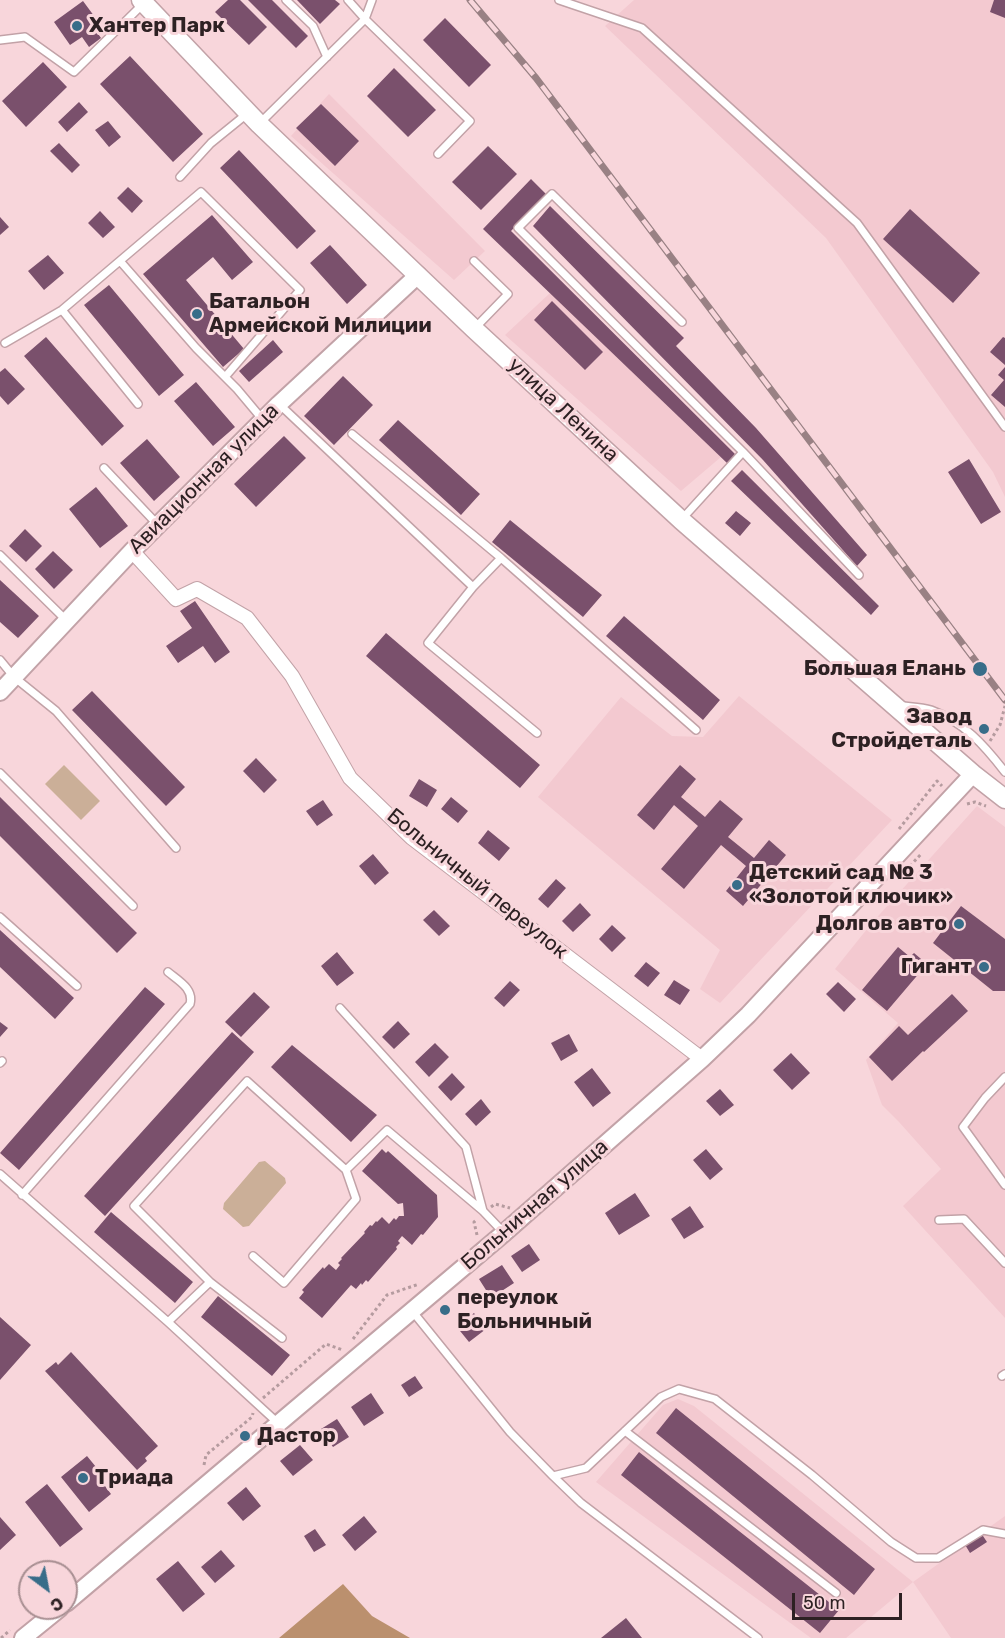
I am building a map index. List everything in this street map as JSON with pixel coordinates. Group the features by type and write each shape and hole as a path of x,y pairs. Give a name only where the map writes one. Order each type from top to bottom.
{"main road":[{"name":"улица Ленина","path":"143,2 253,119 474,329 681,520 973,774 1005,799"}],"street":[{"name":"Авиационная улица","path":"0,692 132,551 263,420 417,275"},
{"name":"Больничный переулок","path":"132,551 176,599 197,589 247,618 292,676 350,778 412,838 702,1059"},
{"name":"Больничная улица","path":"78,1593 504,1233 702,1059 748,1015 973,774"},
{"path":"23,1638 45,1620"}],"lane":[{"path":"286,0 313,26 327,57"},
{"path":"348,0 364,19 470,121 438,154"},
{"path":"180,177 212,143 253,119 327,57 364,19 372,0"},
{"path":"559,0 642,28 857,223 1005,427"},
{"path":"0,40 25,37 74,72 143,2"},
{"path":"5,343 62,310 201,192 300,290 225,377"},
{"path":"682,322 552,195 518,228 743,452 859,575"},
{"path":"120,261 263,420"},
{"path":"474,261 508,294 474,329"},
{"path":"62,310 138,404"},
{"path":"279,405 473,587"},
{"path":"352,434 501,558 696,730"},
{"path":"681,520 743,452"},
{"path":"104,468 158,525"},
{"path":"0,555 67,621"},
{"path":"501,558 473,587 428,643 537,733"},
{"path":"0,660 14,677 56,711 176,848"},
{"path":"894,705 929,709 963,726 986,748 1005,772"},
{"path":"0,773 133,906"},
{"path":"0,917 77,986"},
{"path":"22,1195 189,1004 191,995 188,989 168,972"},
{"path":"340,1008 466,1147 484,1212"},
{"path":"1005,1077 985,1098 963,1127 1005,1185"},
{"path":"254,1256 284,1283 356,1199 346,1170 247,1081 134,1206 210,1282 282,1338"},
{"path":"346,1170 387,1130 484,1212 504,1233"},
{"path":"0,1173 279,1424"},
{"path":"939,1220 964,1219 1005,1263"},
{"path":"168,1322 210,1282"},
{"path":"412,1310 510,1432 581,1503 758,1638"},
{"path":"553,1476 586,1468 661,1397 679,1389 715,1399 812,1475 891,1542 916,1558 938,1558 983,1530 1005,1534"},
{"path":"626,1431 836,1593"}],"path":[{"path":"986,748 1000,725 1005,706"},
{"path":"895,834 937,781 953,796"},
{"path":"478,1239 474,1222 484,1212 495,1204 514,1208"}],"shaded area":[{"path":"634,0 1005,0 1005,497 993,472 826,238 605,26"},
{"path":"329,94 485,251 454,280 291,136"},
{"path":"550,293 721,457 681,491 505,335"},
{"name":"Детский сад № 3 «Золотой ключик»","path":"739,696 892,820 720,1003 700,989 720,950 538,797 621,697 672,736 703,737"},
{"path":"64,765 100,801 81,820 45,784"},
{"path":"977,806 1005,827 1005,1318 903,1206 941,1169 882,1105 866,1060 898,1023 835,969 871,924"},
{"path":"265,1161 285,1178 286,1183 249,1226 243,1227 223,1209 224,1203 259,1162"},
{"path":"678,1399 694,1406 913,1582 846,1638 811,1638 596,1482 663,1405"},
{"path":"1005,1516 1005,1638 951,1638 913,1582"},
{"path":"343,1584 372,1616 410,1638 279,1638"}],"building":[{"path":"228,0 240,0 267,27 249,45 215,12"},
{"path":"248,0 272,0 308,36 296,48"},
{"path":"297,0 335,0 340,4 320,24"},
{"path":"994,0 1005,0 1005,18 990,12"},
{"name":"Хантер Парк","path":"83,1 100,24 94,28 101,38 89,47 82,37 70,45 54,22"},
{"path":"445,18 491,65 469,87 423,40"},
{"path":"130,56 203,134 173,162 100,84"},
{"path":"43,62 67,87 26,127 2,101"},
{"path":"394,68 436,110 408,137 367,96"},
{"path":"79,102 88,112 67,132 58,122"},
{"path":"321,104 359,141 335,166 296,128"},
{"path":"108,121 121,137 109,147 95,130"},
{"path":"59,143 80,165 72,173 50,151"},
{"path":"488,146 517,174 481,210 452,182"},
{"path":"239,150 316,231 297,249 220,168"},
{"path":"531,179 546,194 511,231 736,455 728,464 483,229"},
{"path":"128,187 143,201 132,213 117,198"},
{"path":"550,206 684,338 676,346 756,428 867,555 857,566 763,460 533,226"},
{"path":"910,209 980,273 953,303 883,239"},
{"path":"100,211 115,227 103,238 88,223"},
{"name":"Батальон Армейской Милиции","path":"212,215 253,262 232,280 213,257 186,280 244,349 223,367 143,274"},
{"path":"0,217 9,227 0,235"},
{"path":"330,245 367,285 347,304 310,263"},
{"path":"48,255 64,273 44,290 28,271"},
{"path":"109,285 184,375 159,396 84,305"},
{"path":"552,301 603,352 585,370 534,320"},
{"path":"46,337 124,426 102,446 24,356"},
{"path":"1003,337 1005,338 1005,365 990,352"},
{"path":"273,340 283,352 249,382 239,371"},
{"path":"1005,367 1005,407 991,395 1004,380 998,375"},
{"path":"5,368 25,389 8,405 0,396 0,372"},
{"path":"343,376 373,405 334,445 304,416"},
{"path":"196,382 235,427 213,446 174,401"},
{"path":"398,420 480,494 461,515 379,440"},
{"path":"284,436 306,458 256,507 234,484"},
{"path":"147,439 180,477 154,501 120,463"},
{"path":"969,459 1001,512 981,524 948,472"},
{"path":"742,470 879,606 871,615 731,481"},
{"path":"96,487 128,526 100,548 69,509"},
{"path":"736,511 751,523 740,536 725,523"},
{"path":"510,520 602,595 583,617 492,542"},
{"path":"25,529 42,546 26,562 9,546"},
{"path":"53,551 73,570 54,589 35,569"},
{"path":"0,580 39,616 18,638 0,622"},
{"path":"195,601 230,652 215,663 203,646 178,663 166,646 192,628 180,611"},
{"path":"624,616 720,700 703,720 606,636"},
{"path":"386,633 540,765 520,788 366,656"},
{"path":"92,691 185,787 166,806 72,710"},
{"path":"256,758 277,780 264,793 243,771"},
{"path":"680,765 696,779 681,797 705,817 720,800 743,819 728,837 754,858 769,840 786,855 743,906 726,891 746,866 721,845 684,889 661,869 698,826 674,805 654,830 637,815"},
{"path":"419,779 437,790 427,807 409,796"},
{"path":"0,797 137,933 117,953 0,836"},
{"path":"451,797 468,811 458,823 441,809"},
{"path":"323,800 333,815 317,826 306,811"},
{"path":"488,830 510,848 499,861 478,843"},
{"path":"373,854 389,873 375,885 359,866"},
{"path":"556,879 566,888 548,908 538,899"},
{"path":"580,903 591,915 573,932 562,921"},
{"name":"Гигант","path":"961,906 1005,939 1005,991 993,991 933,943"},
{"path":"434,910 450,926 439,936 423,920"},
{"path":"612,925 626,938 612,952 599,939"},
{"path":"0,930 74,998 55,1019 0,967"},
{"path":"898,947 910,957 914,953 927,964 887,1011 862,990"},
{"path":"337,952 354,973 337,986 321,966"},
{"path":"646,962 660,973 648,987 634,976"},
{"path":"674,980 690,990 680,1005 664,995"},
{"path":"510,981 520,990 504,1007 494,998"},
{"path":"838,982 856,999 844,1012 826,994"},
{"path":"145,987 165,1004 19,1170 0,1153"},
{"path":"254,992 270,1007 241,1037 225,1022"},
{"path":"952,994 968,1011 892,1081 869,1057 899,1026 908,1035"},
{"path":"398,1021 410,1034 394,1049 382,1037"},
{"path":"0,1022 8,1028 0,1037"},
{"path":"232,1032 254,1052 105,1216 84,1196"},
{"path":"569,1034 578,1051 561,1061 551,1043"},
{"path":"435,1043 449,1057 429,1077 415,1062"},
{"path":"292,1045 377,1115 351,1142 271,1067"},
{"path":"791,1053 810,1073 792,1090 773,1070"},
{"path":"592,1068 611,1093 593,1107 574,1082"},
{"path":"452,1073 465,1087 451,1101 438,1087"},
{"path":"720,1089 734,1105 720,1116 706,1101"},
{"path":"481,1099 491,1112 476,1126 465,1114"},
{"path":"382,1149 386,1153 388,1151 437,1195 438,1217 412,1245 402,1236 398,1241 400,1243 397,1249 368,1282 366,1280 356,1289 351,1285 322,1318 299,1298 304,1292 302,1290 323,1267 324,1269 329,1264 336,1270 341,1258 370,1225 372,1226 382,1217 389,1224 394,1218 396,1220 399,1216 404,1216 403,1203 398,1204 362,1171"},
{"path":"706,1149 723,1169 710,1180 693,1160"},
{"path":"635,1193 650,1216 619,1235 605,1213"},
{"path":"690,1206 704,1227 684,1239 671,1219"},
{"path":"111,1212 193,1282 175,1303 94,1232"},
{"path":"529,1244 540,1260 522,1272 511,1256"},
{"path":"502,1265 514,1283 491,1298 479,1279"},
{"path":"218,1296 290,1355 272,1376 201,1317"},
{"path":"474,1313 486,1329 469,1342 456,1326"},
{"path":"0,1317 31,1345 0,1380"},
{"path":"71,1352 158,1446 145,1458 147,1461 137,1470 45,1371 56,1362 58,1365"},
{"path":"415,1376 423,1388 409,1397 401,1385"},
{"path":"371,1393 384,1413 364,1426 351,1407"},
{"path":"676,1408 875,1569 854,1595 656,1433"},
{"path":"337,1419 349,1437 333,1447 321,1429"},
{"path":"300,1445 313,1460 293,1476 280,1461"},
{"path":"639,1452 839,1610 820,1633 621,1475"},
{"name":"Триада","path":"87,1456 105,1478 102,1482 111,1494 89,1512 61,1477"},
{"path":"47,1484 83,1529 60,1547 25,1502"},
{"path":"246,1487 261,1506 243,1521 227,1503"},
{"path":"364,1516 377,1532 355,1551 342,1535"},
{"path":"0,1517 16,1535 0,1550"},
{"path":"315,1529 326,1545 314,1552 304,1536"},
{"path":"981,1533 987,1542 970,1553 964,1543"},
{"path":"221,1550 235,1566 215,1583 201,1567"},
{"path":"178,1561 205,1594 183,1612 156,1579"},
{"path":"626,1618 642,1638 601,1638"}],"railway":[{"path":"470,0 536,78 1005,700"}],"place":[{"name":"Хантер Парк","path":"77,26"},
{"name":"Батальон Армейской Милиции","path":"197,314"},
{"name":"Большая Елань","path":"980,669"},
{"name":"Завод Стройдеталь","path":"984,729"},
{"name":"Детский сад № 3 «Золотой ключик»","path":"737,885"},
{"name":"Долгов авто","path":"959,924"},
{"name":"Гигант","path":"984,967"},
{"name":"переулок Больничный","path":"445,1310"},
{"name":"Дастор","path":"245,1436"},
{"name":"Триада","path":"83,1478"}]}
